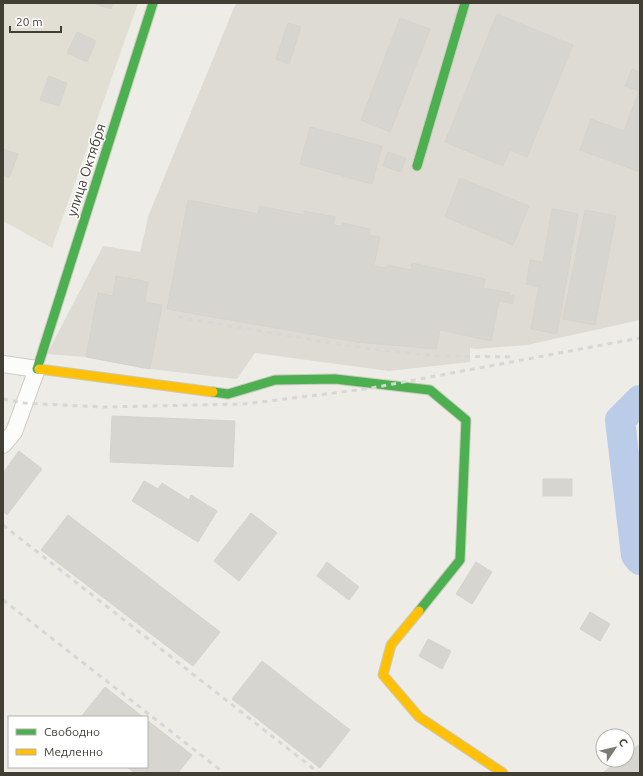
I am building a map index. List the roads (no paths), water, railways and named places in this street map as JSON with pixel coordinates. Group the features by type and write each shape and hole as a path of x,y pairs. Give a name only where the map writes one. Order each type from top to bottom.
{"street":[{"name":"улица Октября","path":"37,369 153,3"},
{"path":"417,166 465,3"},
{"path":"3,364 228,394 275,380 335,378 430,390 466,420 460,560 391,645 383,675 419,717 503,773"},
{"path":"3,445 14,432 37,369"}],"waterway":[{"path":"640,400 620,420 636,555 640,560"}],"railway":[{"path":"178,317 355,347 436,356 515,357"},
{"path":"3,399 24,403 104,407 244,404 366,389 640,338"},
{"path":"3,525 319,773"},
{"path":"3,600 224,773"}]}
